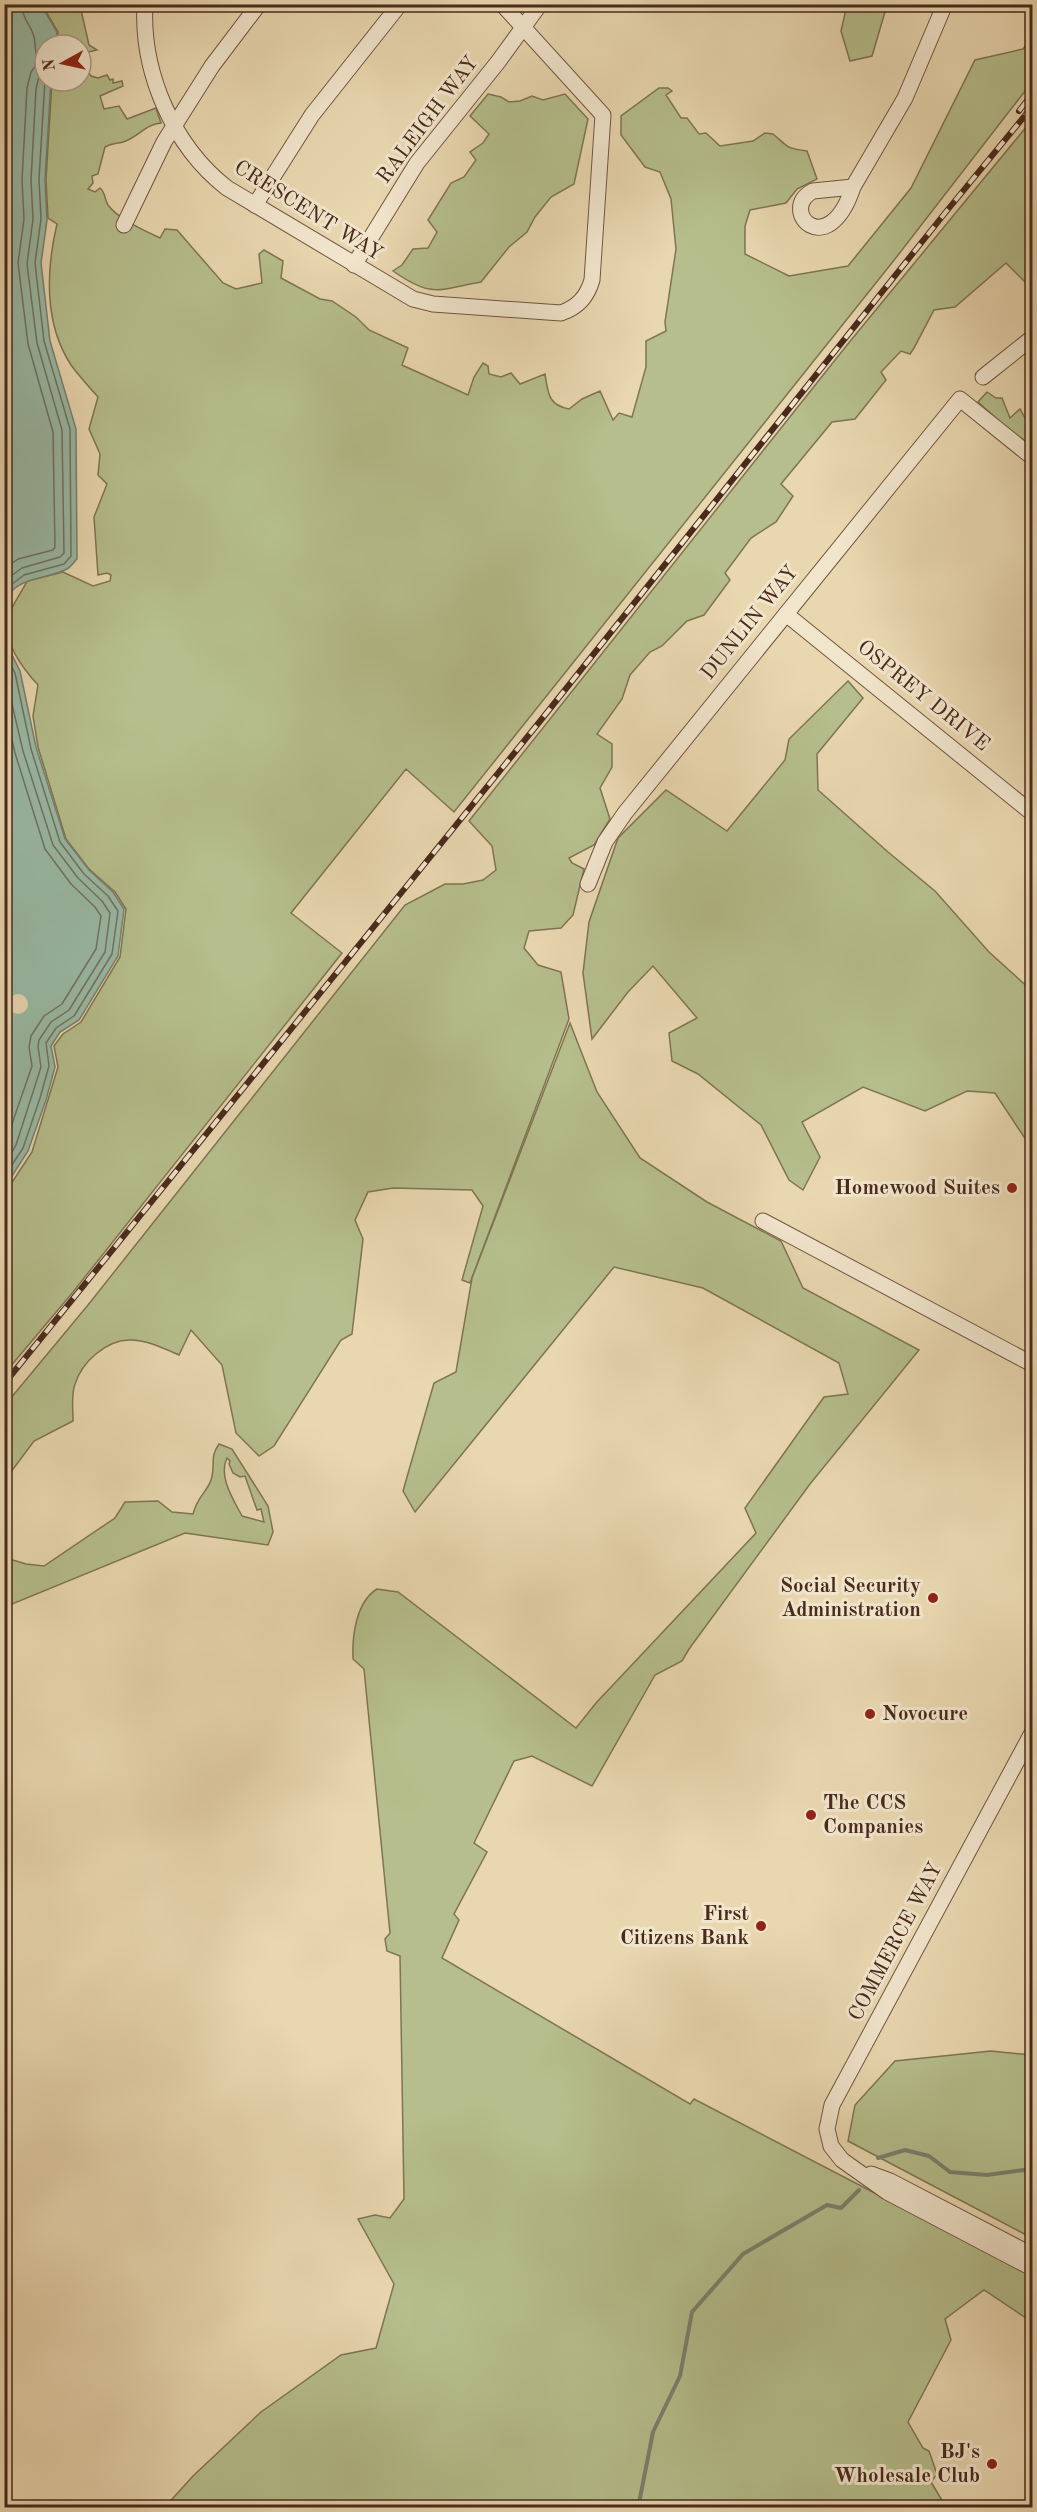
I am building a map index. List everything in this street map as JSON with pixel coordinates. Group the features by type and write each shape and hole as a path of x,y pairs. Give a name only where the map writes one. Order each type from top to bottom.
{"street":[{"name":"CRESCENT WAY","path":"145,4 144,26 150,65 162,101 174,125 202,165 215,179 413,299 423,302 554,314 569,310 582,300 589,291 592,280 603,115 524,27"},
{"path":"124,225 174,125 212,66 258,4"},
{"path":"255,205 322,101 400,4"},
{"path":"502,4 524,27"},
{"name":"RALEIGH WAY","path":"354,265 417,163 540,4"},
{"path":"853,186 905,98 945,4"},
{"path":"983,377 1032,338"},
{"name":"DUNLIN WAY","path":"588,884 605,842 625,813 960,399 1032,457"},
{"name":"OSPREY DRIVE","path":"786,614 1032,813"},
{"path":"763,1221 1032,1364"},
{"name":"COMMERCE WAY","path":"1032,1733 832,2105 827,2121 828,2138 836,2153 887,2192 1032,2268"},
{"name":"COMMERCE WAY","path":"854,2168 891,2181 1032,2255"}],"shaded area":[{"path":"47,5 67,5 67,8 81,10 86,33 58,33 45,10"},
{"path":"847,5 887,5 872,56 850,61 841,31"},
{"path":"1032,37 1032,82 895,259 454,812 406,769 291,913 342,953 73,1292 5,1373 5,1193 32,1152 58,1067 54,1046 63,1034 81,1022 120,957 126,909 115,892 89,869 66,839 38,747 33,716 38,685 15,655 6,628 8,616 27,581 63,572 93,586 110,581 111,575 107,573 98,575 94,517 107,484 98,475 100,454 89,429 98,397 71,365 62,349 52,314 49,278 57,224 48,218 46,180 51,93 93,93 93,77 98,78 107,75 110,80 113,79 113,83 122,81 123,86 100,96 104,109 119,106 127,119 156,108 161,123 151,126 128,140 105,147 98,174 92,176 93,183 88,189 95,192 100,188 108,205 118,215 160,238 165,229 177,230 223,283 236,289 262,283 259,254 264,250 283,261 281,278 320,299 332,301 356,317 369,330 408,348 402,365 468,395 474,377 483,363 488,366 489,374 501,377 511,373 520,384 545,374 548,392 557,405 569,409 582,399 600,391 613,420 619,413 632,417 646,367 646,341 666,331 665,322 676,249 671,199 660,172 645,167 621,135 621,116 659,88 668,88 672,91 666,95 681,118 687,118 699,134 706,133 720,146 753,141 765,133 773,134 790,148 807,151 817,179 797,189 786,203 750,210 745,226 745,254 789,276 848,266 911,188 975,60 1023,49"},
{"path":"488,94 501,97 509,102 520,101 532,96 543,100 565,94 588,119 574,184 551,197 535,217 527,232 509,247 481,282 435,290 417,285 393,271 402,265 413,249 428,248 437,232 428,220 451,183 464,177 476,160 470,152 483,143 489,134 470,116"},
{"path":"1032,120 1032,289 1006,263 955,307 934,310 910,354 901,351 881,372 886,380 855,419 832,422 781,484 793,496 776,522 751,538 725,573 730,580 704,615 687,621 662,646 650,652 630,675 622,699 597,734 612,744 612,767 600,788 610,819 594,845 569,858 572,863 584,869 573,915 561,928 529,931 524,948 538,965 561,972 569,1019 470,1283 462,1280 483,1206 472,1190 393,1188 368,1192 355,1220 363,1239 352,1334 341,1340 274,1446 259,1456 236,1433 222,1365 191,1330 179,1355 136,1340 112,1344 96,1354 83,1368 75,1384 73,1421 34,1441 5,1480 5,1405 88,1305 405,905 445,884 463,884 483,880 496,870 492,846 469,821 847,345"},
{"path":"987,392 996,398 1002,398 1010,418 1020,409 1032,431 1032,445 1014,434 978,402"},
{"path":"848,681 863,698 817,754 818,790 935,891 989,952 1032,991 1032,1149 995,1093 967,1091 925,1111 863,1087 802,1122 820,1157 803,1190 789,1180 761,1125 698,1074 672,1061 669,1033 697,1018 653,966 628,992 592,1039 583,973 589,922 618,838 666,790 727,831 785,760 789,739"},
{"path":"570,1023 597,1092 640,1158 707,1202 781,1241 803,1288 919,1350 810,1484 682,1661 655,1675 592,1786 532,1756 514,1761 474,1843 487,1852 454,1914 459,1920 442,1958 690,2104 694,2099 1032,2275 1032,2322 984,2290 945,2319 951,2340 908,2422 923,2448 929,2451 937,2474 931,2482 946,2507 164,2508 193,2476 261,2412 341,2355 376,2348 394,2284 358,2219 375,2215 390,2218 404,2199 400,1956 387,1951 385,1939 390,1933 364,1669 353,1659 353,1640 364,1602 377,1589 398,1592 576,1728 596,1703 756,1533 745,1508 824,1397 848,1394 839,1363 703,1288 614,1267 415,1512 403,1491 434,1383 456,1372 472,1278"},
{"path":"219,1444 232,1449 268,1506 273,1532 268,1545 185,1533 5,1607 5,1555 6,1558 26,1564 44,1566 115,1518 125,1502 158,1501 172,1512 193,1514 211,1480 216,1449","holes":["227,1458 233,1473 240,1477 245,1476 257,1510 261,1509 264,1522 242,1516 225,1480"]},
{"path":"991,2051 1032,2055 1032,2238 848,2141 855,2105 895,2061"}],"water":[{"path":"5,4 46,5 44,10 57,33 33,33 33,93 50,93 45,180 47,220 41,263 50,341 76,429 77,559 71,566 59,573 16,587 5,601"},
{"path":"4,639 20,671 36,747 65,839 89,870 113,892 124,909 118,956 79,1020 60,1032 51,1046 55,1067 46,1100 28,1151 5,1187"}],"pier":[{"path":"18,994 25,997 28,1004 25,1011 18,1014 11,1011 8,1004 11,997"}],"waterway":[{"path":"878,2158 905,2150 929,2156 950,2172 987,2175 1032,2171"},
{"path":"638,2508 653,2432 680,2376 692,2312 743,2254 827,2205 841,2208 859,2190"}],"railway":[{"path":"1019,111 1032,94"},
{"path":"4,1384 541,720 1032,107"}],"place":[{"name":"Homewood Suites","path":"1012,1188"},
{"name":"Social Security Administration","path":"933,1598"},
{"name":"Novocure","path":"870,1714"},
{"name":"The CCS Companies","path":"811,1815"},
{"name":"First Citizens Bank","path":"761,1926"},
{"name":"BJ's Wholesale Club","path":"992,2464"}]}
